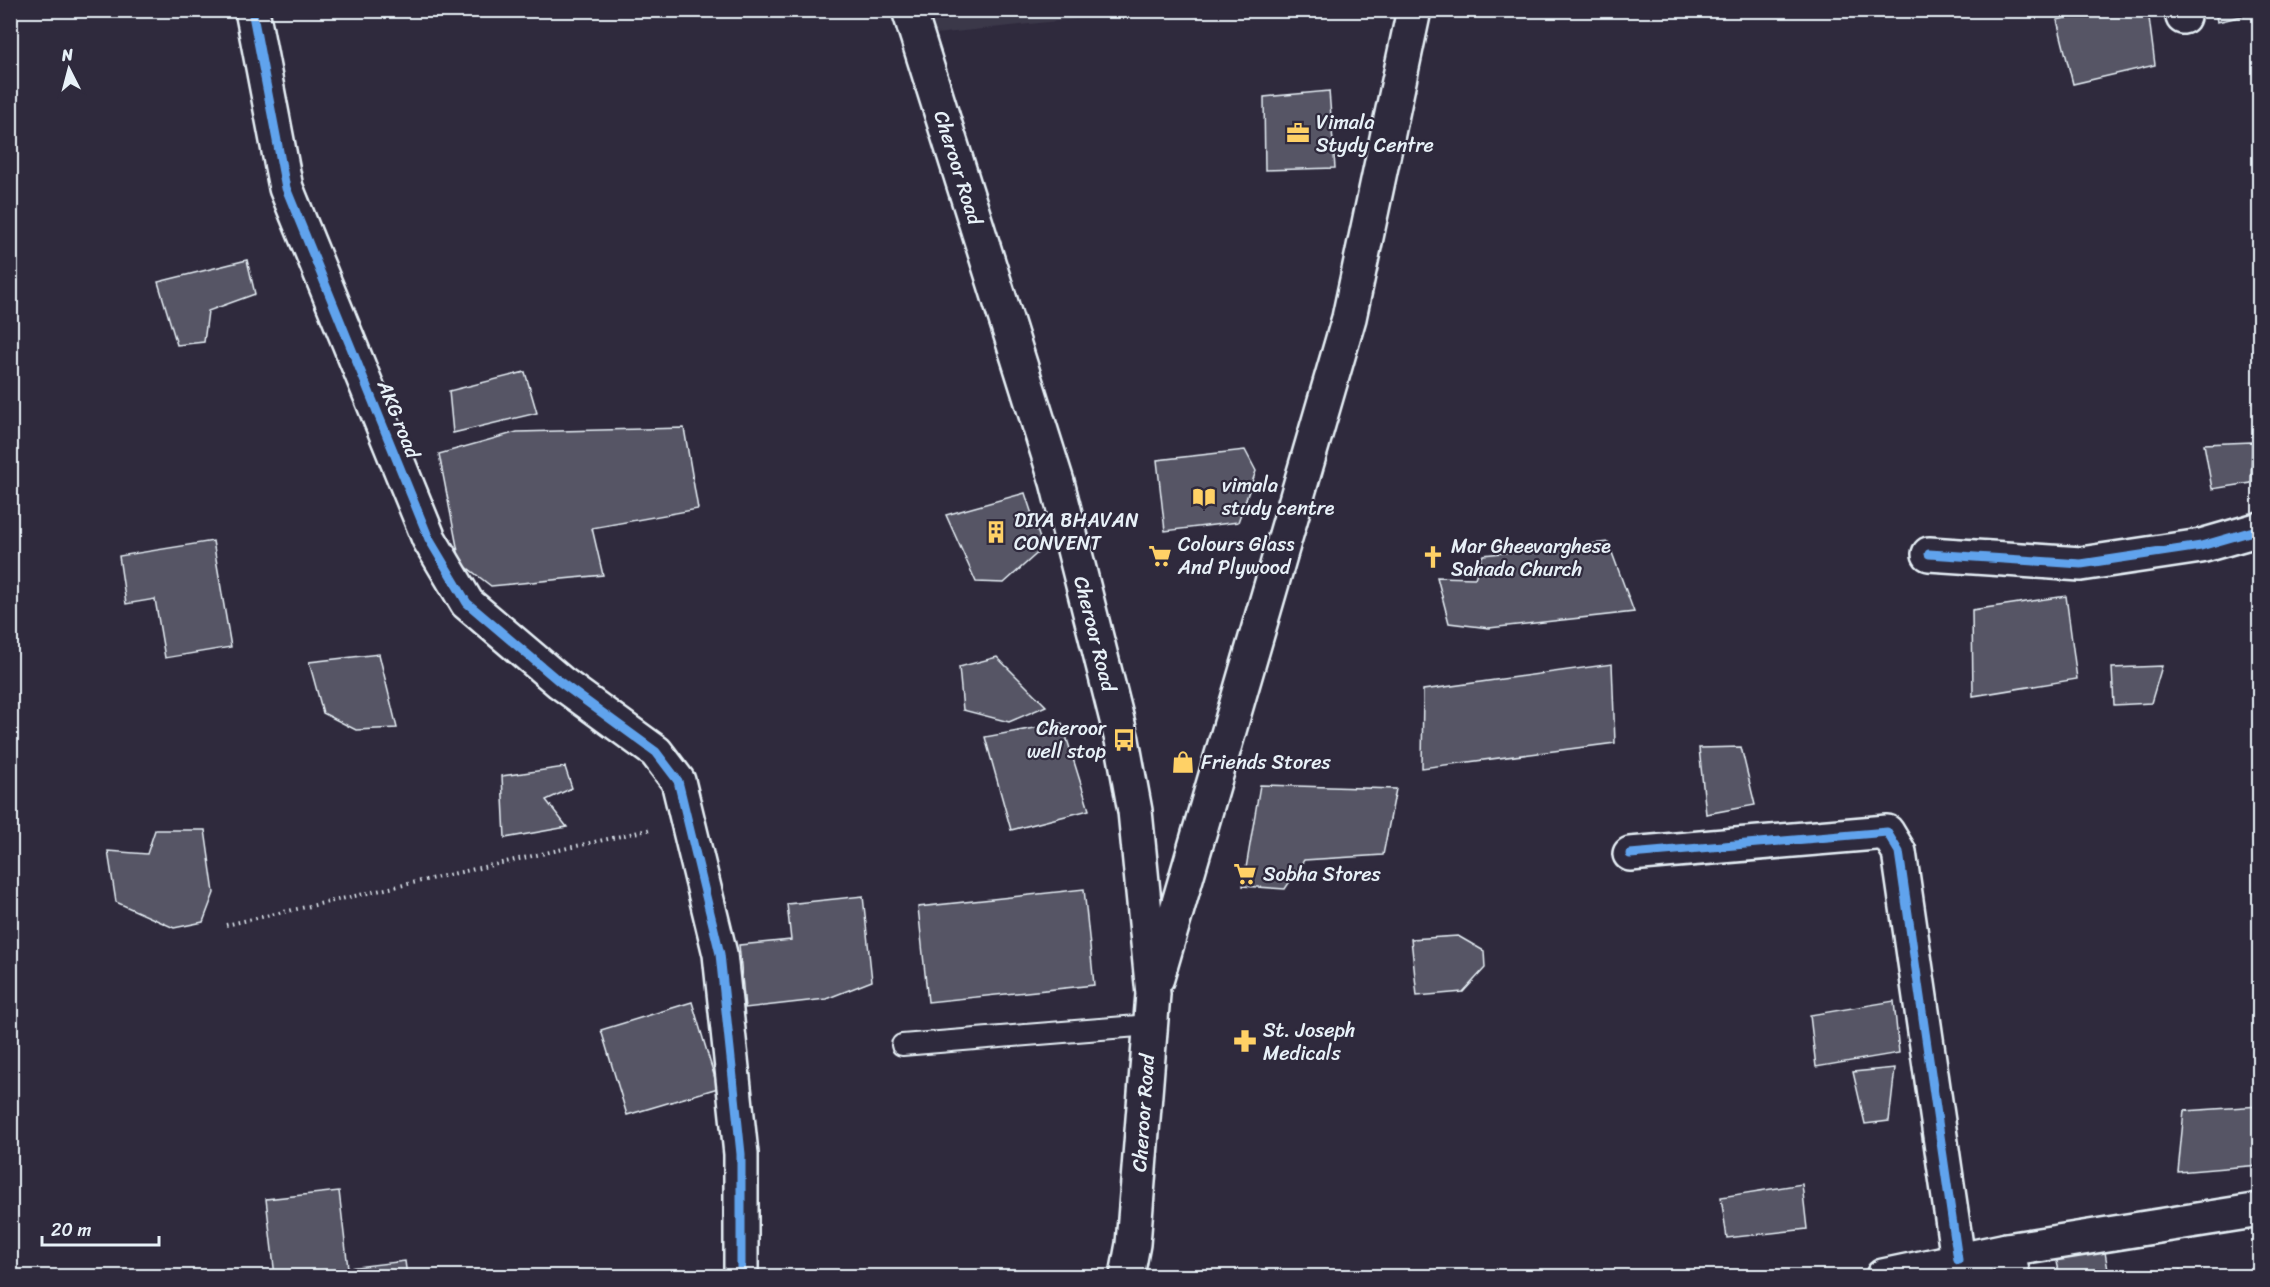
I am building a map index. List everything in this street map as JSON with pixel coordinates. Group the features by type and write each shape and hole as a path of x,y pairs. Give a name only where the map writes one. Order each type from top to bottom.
{"street":[{"name":"AKG road","path":"252,10 286,188 429,539 467,603 560,682 656,752 678,781 720,954 741,1154 741,1276"},
{"name":"Cheroor Road","path":"909,10 1058,482 1122,740 1135,811 1151,1009 1133,1244 1126,1276"},
{"path":"1151,1009 1349,318 1414,10"},
{"path":"1929,554 2080,564 2201,546 2259,529"},
{"path":"1630,854 1887,832 1899,852 1958,1260"},
{"path":"1882,1276 1958,1260 2010,1263 2259,1210"}],"lane":[{"path":"902,1046 1151,1009"}],"path":[{"path":"226,926 688,821"}],"shaded area":[{"path":"931,10 1150,10 1150,11 936,34"}],"building":[{"path":"2098,10 2148,10 2155,65 2073,84 2057,20"},
{"path":"2215,10 2260,10 2260,12 2217,22"},
{"name":"Vimala Stydy Centre","path":"1329,91 1335,168 1265,170 1264,97"},
{"path":"247,260 255,294 208,311 204,342 177,345 158,282"},
{"path":"525,372 537,413 453,433 449,391"},
{"path":"684,428 698,509 592,528 603,575 491,586 460,562 439,454 517,432"},
{"path":"2252,442 2251,483 2212,489 2204,444"},
{"name":"vimala study centre","path":"1245,450 1256,471 1238,522 1165,531 1157,460"},
{"name":"DIYA BHAVAN CONVENT","path":"1025,493 1043,548 1004,583 976,582 946,515"},
{"path":"213,541 231,647 165,658 155,599 126,604 119,556"},
{"path":"1608,542 1634,612 1489,628 1449,623 1437,577 1475,578 1483,555"},
{"path":"2066,596 2077,679 1973,696 1972,610"},
{"path":"379,654 397,728 356,730 323,713 309,662"},
{"path":"997,657 1046,706 1009,722 963,710 959,667"},
{"path":"1612,664 1615,743 1422,768 1423,690"},
{"path":"2162,666 2151,703 2114,705 2112,668"},
{"path":"1062,723 1089,810 1011,830 985,737"},
{"path":"1741,747 1755,805 1706,814 1699,748"},
{"path":"565,767 572,788 546,800 567,827 505,838 502,776"},
{"path":"1260,785 1396,789 1383,855 1304,860 1285,889 1243,886"},
{"path":"155,830 205,830 214,893 203,922 174,928 116,902 108,851 147,854"},
{"path":"1084,889 1094,985 928,1002 918,907"},
{"path":"863,896 872,981 826,999 745,1008 739,945 791,940 787,904"},
{"path":"1458,936 1484,951 1485,968 1463,992 1417,996 1411,939"},
{"path":"1894,1001 1899,1053 1816,1067 1810,1015"},
{"path":"692,1002 718,1088 627,1115 601,1030"},
{"path":"1895,1068 1889,1121 1865,1124 1853,1072"},
{"path":"2260,1106 2260,1165 2178,1172 2184,1111"},
{"path":"1802,1184 1807,1229 1727,1238 1721,1197"},
{"path":"339,1191 348,1268 405,1261 407,1276 275,1276 266,1199"},
{"path":"2105,1252 2109,1276 2060,1276 2056,1257"},
{"path":"2180,1270 2180,1276 2161,1276"}],"cycle path":[{"path":"252,10 286,188 429,539 467,603 560,682 656,752 678,781 720,954 741,1154 741,1276"},
{"path":"1929,554 2081,564 2201,546 2260,529"},
{"path":"1630,854 1887,832 1899,852 1958,1260"}],"place":[{"name":"Vimala Stydy Centre","path":"1298,133"},
{"name":"vimala study centre","path":"1204,497"},
{"name":"DIYA BHAVAN CONVENT","path":"996,532"},
{"name":"Colours Glass And Plywood","path":"1160,556"},
{"name":"Mar Gheevarghese Sahada Church","path":"1433,557"},
{"name":"Cheroor well stop","path":"1124,740"},
{"name":"Friends Stores","path":"1183,762"},
{"name":"Sobha Stores","path":"1245,874"},
{"name":"St. Joseph Medicals","path":"1245,1041"}]}
